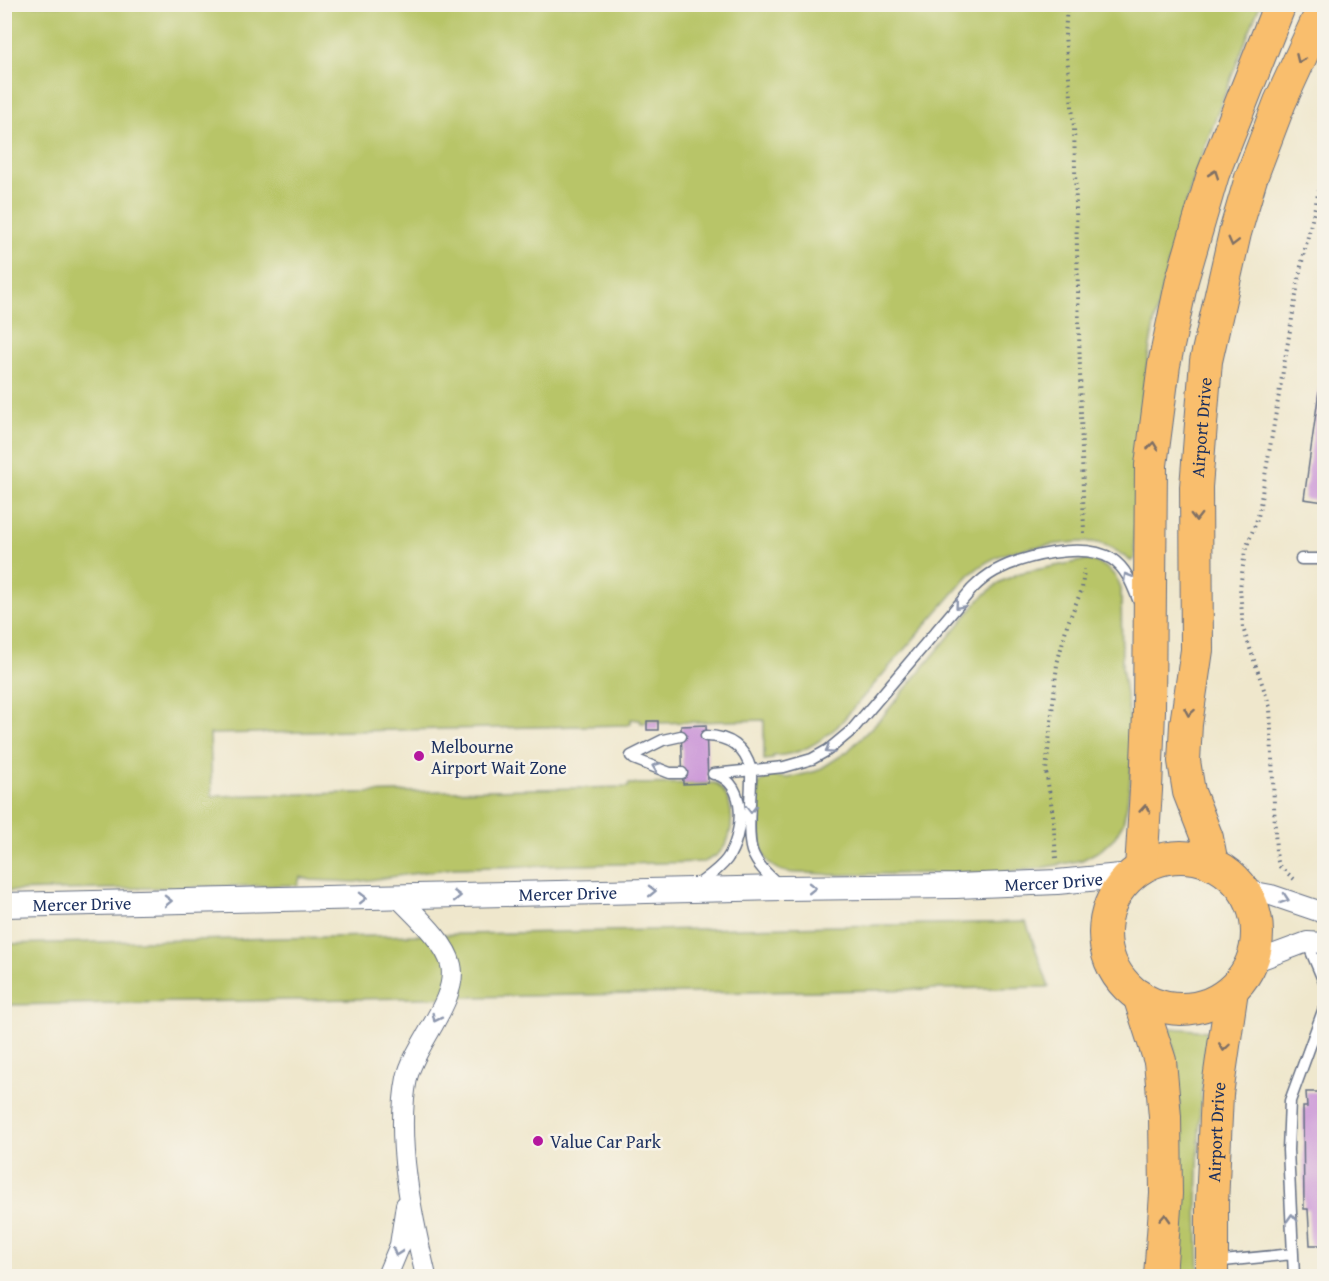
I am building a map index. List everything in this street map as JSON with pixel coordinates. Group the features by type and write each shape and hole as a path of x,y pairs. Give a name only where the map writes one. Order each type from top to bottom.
{"main road":[{"path":"1136,871 1146,790 1151,465 1164,365 1182,280 1213,174 1280,4"},
{"name":"Airport Drive","path":"1212,864 1207,838 1189,792 1184,761 1186,724 1197,650 1196,488 1206,361 1235,233 1251,178 1280,102 1324,6"},
{"path":"1182,857 1198,859 1230,875 1244,890 1254,913 1257,938 1251,963 1244,977 1232,990 1218,1000 1203,1006 1170,1009 1138,996 1123,982 1112,964 1106,944 1105,922 1112,902 1122,885 1136,871 1153,862 1182,857"},
{"name":"Airport Drive","path":"1212,1270 1217,1094 1232,990"},
{"path":"1138,996 1160,1061 1165,1117 1166,1194 1160,1276"}],"street":[{"name":"Mercer Drive","path":"4,905 956,886 1057,882 1136,871"},
{"path":"1244,890 1271,895 1324,913"},
{"path":"398,897 442,947 451,963 452,972 445,1001 407,1076 404,1126 409,1184 414,1223 426,1276"},
{"path":"1251,963 1316,943"},
{"path":"387,1276 400,1245 409,1184"}],"lane":[{"path":"690,890 726,860 736,843 738,833 736,790 725,780 710,774 802,763 835,745 852,730 972,589 988,576 1024,560 1084,550 1100,553 1119,564 1130,582 1150,630"},
{"path":"1301,559 1324,559"},
{"path":"681,736 663,740 631,756 663,771 682,773"},
{"path":"706,736 719,737 735,743 745,755 751,770 753,852 764,870 783,888"},
{"path":"1316,943 1324,982"},
{"path":"1294,1276 1288,1150 1290,1101 1324,1008"},
{"path":"1212,1270 1293,1254"}],"path":[{"path":"1057,882 1053,815 1046,771 1057,664 1067,625 1084,581 1074,127 1065,36 1067,4"},
{"path":"1296,880 1279,866 1276,853 1270,707 1243,628 1240,588 1245,550 1258,517 1301,266 1324,169"}],"green space":[{"path":"5,5 1260,5 1188,197 1160,296 1150,346 1141,414 1134,537 1135,558 1131,561 1103,544 1081,542 1017,550 988,561 969,575 837,727 808,748 773,756 773,759 764,760 764,720 658,723 658,721 647,721 647,723 641,723 640,720 631,719 631,724 627,725 210,734 212,796 715,783 727,797 731,826 729,836 720,852 704,862 453,868 355,882 311,880 300,877 298,885 5,891"},
{"path":"1086,560 1108,569 1116,577 1121,588 1122,667 1131,729 1131,773 1123,823 1115,837 1101,850 1082,860 1037,869 996,872 831,875 786,872 770,864 765,857 760,839 757,794 761,781 771,776 788,778 817,771 847,752 883,716 981,598 1000,582 1020,573"},
{"path":"1026,922 1049,987 5,1005 4,944"},
{"path":"1171,1028 1207,1031 1200,1110 1197,1201 1199,1276 1173,1276 1179,1103 1174,1050 1169,1032"}],"building":[{"path":"1324,362 1324,502 1304,499"},
{"path":"647,721 658,721 658,730 647,730"},
{"path":"706,725 708,783 683,784 681,726"},
{"path":"1306,1092 1324,1092 1324,1245 1310,1245 1308,1209 1304,1209 1303,1107 1307,1107"}],"place":[{"name":"Melbourne Airport Wait Zone","path":"419,756"},
{"name":"Value Car Park","path":"538,1141"}]}
